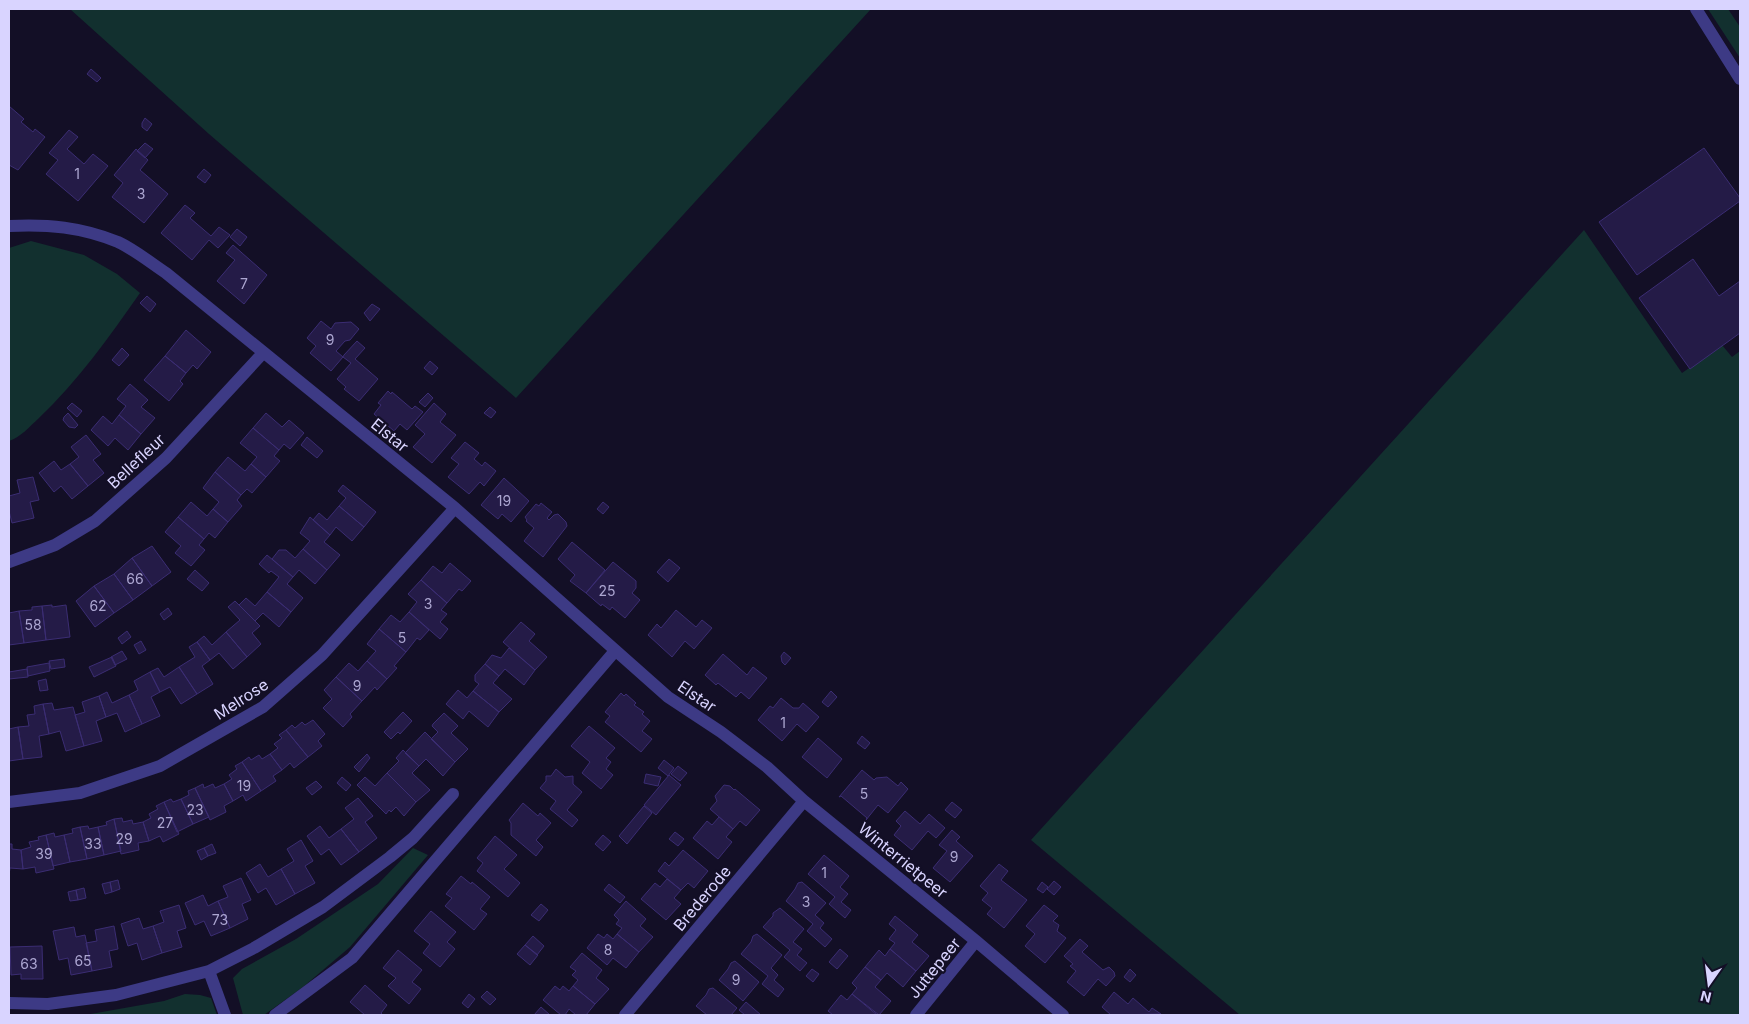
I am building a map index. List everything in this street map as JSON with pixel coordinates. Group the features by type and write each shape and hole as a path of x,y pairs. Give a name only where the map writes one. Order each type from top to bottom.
{"street":[{"path":"1696,9 1740,79"},
{"name":"Elstar","path":"9,226 32,225 73,228 119,243 166,273 455,508 668,697 721,732"},
{"name":"Bellefleur","path":"9,562 55,544 95,521 166,458 263,353"},
{"name":"Melrose","path":"9,802 80,793 160,766 264,707 322,655 455,508"},
{"path":"275,1015 352,958 615,651"},
{"name":"Winterrietpeer","path":"721,732 767,767 804,801 1063,1015"},
{"path":"9,1003 48,1004 116,996 209,970 254,948 323,907 413,838 453,794"},
{"name":"Brederode","path":"624,1015 804,801"},
{"name":"Juttepeer","path":"916,1015 976,942"},
{"path":"209,970 225,1015"}],"green space":[{"path":"70,9 871,9 516,398 209,134"},
{"path":"1708,9 1728,9 1740,27 1740,58"},
{"path":"1584,230 1682,373 1722,345 1732,357 1740,351 1740,1015 1240,1015 1031,840"},
{"path":"31,241 84,255 117,274 140,293 105,342 67,389 25,431 9,441 9,248"},
{"path":"413,848 428,855 350,947 303,987 264,1015 243,1015 233,978 242,969 296,939 378,884"},
{"path":"185,994 211,998 217,1015 85,1015 164,1001"}],"building":[{"path":"91,69 101,78 97,82 87,74"},
{"path":"9,106 24,119 21,122 33,132 35,129 45,137 18,170 9,165"},
{"path":"145,118 152,124 147,131 142,127"},
{"path":"69,130 78,137 67,149 84,164 93,154 108,166 78,201 46,174 58,160 49,153"},
{"path":"145,143 153,149 145,158 137,151"},
{"path":"1704,148 1740,198 1740,201 1637,275 1599,222"},
{"path":"136,149 148,160 140,170 168,194 144,223 112,197 123,183 114,175"},
{"path":"204,169 211,175 205,183 197,177"},
{"path":"185,205 195,213 190,218 211,236 219,227 230,235 218,248 209,240 192,260 161,233"},
{"path":"237,229 247,237 240,246 230,237"},
{"path":"233,245 267,275 244,304 217,281 235,260 226,253"},
{"path":"1693,259 1719,296 1740,281 1740,333 1690,369 1639,298"},
{"path":"147,296 156,304 150,312 140,303"},
{"path":"372,304 380,309 370,321 364,313"},
{"path":"321,321 331,329 335,323 351,322 359,329 350,340 345,341 336,351 343,357 331,371 310,353 316,346 307,338"},
{"path":"186,330 211,352 197,369 193,365 186,373 165,356"},
{"path":"357,341 365,348 355,359 378,379 359,401 344,389 346,387 337,379 351,363 343,357 344,355"},
{"path":"122,348 129,355 119,366 112,360"},
{"path":"165,356 186,373 180,381 183,384 169,401 144,380"},
{"path":"430,361 438,368 432,375 424,368"},
{"path":"130,384 148,400 141,407 155,418 141,434 119,415 126,406 117,399"},
{"path":"388,391 391,394 392,392 412,409 415,406 423,412 407,430 400,424 394,431 374,414 381,405 378,403"},
{"path":"428,393 433,398 425,407 419,402"},
{"path":"72,403 82,411 77,417 67,408"},
{"path":"434,403 446,414 440,422 456,435 432,463 413,447 425,434 415,425"},
{"path":"490,407 496,412 491,418 484,413"},
{"path":"68,413 78,425 75,428 69,427 63,420"},
{"path":"266,413 282,427 289,420 304,433 290,449 284,444 279,450 253,428"},
{"path":"119,415 141,434 128,450 115,438 108,446 91,430 103,416 112,424"},
{"path":"253,428 279,450 274,456 280,461 266,477 251,464 257,457 240,443"},
{"path":"86,435 101,454 93,460 104,473 88,486 70,464 79,457 71,447"},
{"path":"307,437 323,451 317,458 301,445"},
{"path":"465,442 479,453 474,459 482,466 485,462 496,471 484,486 480,482 469,494 448,477 459,464 451,458"},
{"path":"228,457 245,471 251,464 266,477 252,493 247,489 241,495 215,472"},
{"path":"54,461 61,470 70,464 88,486 72,499 61,486 54,492 39,473"},
{"path":"215,472 241,495 237,500 242,506 228,522 213,509 219,502 203,488"},
{"path":"33,477 39,500 30,502 34,518 12,523 9,511 9,496 20,493 17,480"},
{"path":"504,478 529,501 511,522 502,514 498,519 481,505"},
{"path":"343,485 376,512 364,527 339,506 346,498 338,491"},
{"path":"191,502 207,516 213,509 228,522 215,538 209,533 204,539 178,517"},
{"path":"603,502 609,507 603,514 597,509"},
{"path":"541,503 552,512 547,518 549,520 558,514 566,522 567,526 543,557 524,541 534,528 526,521 525,517 536,504 539,506"},
{"path":"339,506 364,527 352,541 336,527 330,535 313,520 319,513 327,520"},
{"path":"178,517 204,539 199,545 205,550 191,566 175,553 181,546 165,532"},
{"path":"310,517 330,535 324,542 340,555 327,570 303,549 310,541 300,533"},
{"path":"572,542 605,570 586,593 570,581 575,575 558,559"},
{"path":"152,546 171,572 152,586 132,558"},
{"path":"303,549 327,570 315,584 299,570 293,577 272,559 279,550 286,550 295,558"},
{"path":"267,555 293,577 287,584 303,598 291,612 267,592 279,577 271,571 269,573 259,564"},
{"path":"132,558 152,586 133,600 114,574"},
{"path":"669,559 680,568 668,582 657,572"},
{"path":"613,562 636,581 636,588 632,593 640,600 625,618 612,607 610,610 602,604 601,606 586,593"},
{"path":"450,563 471,581 462,591 459,589 447,603 421,580 433,566 442,573"},
{"path":"195,570 209,583 202,591 187,579"},
{"path":"114,574 133,600 114,613 94,586"},
{"path":"421,580 447,603 441,610 447,614 440,622 448,629 440,639 409,612 417,602 408,594"},
{"path":"94,586 114,613 95,627 76,601"},
{"path":"267,592 291,612 279,627 263,613 255,621 239,605 246,598 255,606"},
{"path":"235,601 260,626 252,633 261,644 247,657 226,632 240,620 228,607"},
{"path":"52,605 52,607 66,605 70,637 46,640 42,606"},
{"path":"42,606 46,640 24,643 19,611 32,610 32,607"},
{"path":"168,608 172,614 164,620 160,614"},
{"path":"676,610 696,627 702,620 712,628 694,649 685,641 672,657 648,635 657,624 661,628"},
{"path":"19,611 24,643 9,645 9,613"},
{"path":"409,612 429,630 420,640 417,638 406,652 379,629 391,615 400,622"},
{"path":"521,622 535,634 529,641 547,657 535,670 503,642"},
{"path":"379,629 406,652 394,666 397,668 387,679 367,661 376,651 367,644"},
{"path":"127,631 131,637 122,644 118,638"},
{"path":"226,632 247,657 233,669 219,653 210,660 197,642 204,636 212,645"},
{"path":"141,641 146,650 139,654 134,645"},
{"path":"197,642 210,660 202,666 213,684 197,694 179,667 195,657 189,647"},
{"path":"509,648 535,670 524,685 505,669 499,676 485,664 492,655 501,658"},
{"path":"122,651 127,659 115,665 111,657"},
{"path":"784,652 791,658 785,665 782,662 781,656"},
{"path":"723,654 747,675 753,667 767,678 749,699 741,692 736,697 718,683 716,685 705,675"},
{"path":"112,657 116,666 94,677 89,667"},
{"path":"64,659 65,667 51,669 49,661"},
{"path":"367,661 387,679 377,690 375,687 362,701 336,677 349,663 358,671"},
{"path":"49,663 50,671 28,676 27,667"},
{"path":"485,664 499,676 493,683 512,699 499,712 473,691 479,684 475,681 475,675"},
{"path":"179,667 197,694 181,704 170,687 160,692 150,672 158,668 164,677"},
{"path":"27,669 28,677 9,679 9,672"},
{"path":"150,672 160,692 151,697 160,716 142,724 129,695 138,690 134,681"},
{"path":"336,677 362,701 350,714 352,717 343,727 323,708 332,699 324,690"},
{"path":"46,679 48,690 40,691 38,681"},
{"path":"458,690 467,698 473,691 499,712 488,727 469,711 463,719 446,704"},
{"path":"831,691 837,697 828,707 822,702"},
{"path":"107,692 112,703 129,695 142,724 125,732 117,713 106,717 99,696"},
{"path":"621,693 624,696 626,694 636,703 634,705 644,712 642,714 650,721 642,731 652,739 641,752 605,722 610,716 605,712"},
{"path":"99,696 106,717 96,721 102,741 84,746 75,715 85,712 82,702"},
{"path":"781,698 793,708 799,708 803,703 819,717 806,732 797,724 782,741 758,720 770,706 773,708"},
{"path":"52,703 54,710 73,707 84,746 66,751 60,731 49,734 43,704"},
{"path":"43,704 49,734 39,736 42,757 23,759 18,727 29,726 27,715 35,714 34,706"},
{"path":"403,712 412,721 400,734 398,732 391,739 384,732"},
{"path":"444,713 458,726 451,733 468,749 455,762 431,739 438,732 432,726 433,724"},
{"path":"313,720 325,734 318,741 322,746 308,757 286,730 292,725 295,728 302,722 305,725"},
{"path":"589,726 615,748 606,758 611,762 606,769 613,775 601,789 582,773 590,762 571,746"},
{"path":"18,727 23,759 9,761 9,729"},
{"path":"286,730 308,757 294,768 290,763 282,770 270,754 278,748 274,744 282,738 279,735"},
{"path":"425,732 455,762 443,776 426,759 419,766 405,753"},
{"path":"862,736 870,743 865,749 857,743"},
{"path":"818,738 842,759 827,778 802,757"},
{"path":"403,750 419,766 412,773 430,790 416,802 387,773 399,761 396,758"},
{"path":"270,754 282,770 273,776 276,781 261,791 242,762 249,757 251,760 259,755 262,759"},
{"path":"367,754 370,758 359,772 354,767"},
{"path":"664,760 674,768 668,776 658,768"},
{"path":"242,762 261,791 246,801 243,795 233,801 224,784 232,779 229,775 237,769 235,766"},
{"path":"678,766 687,773 680,781 671,774"},
{"path":"556,769 565,777 573,776 573,784 582,792 567,810 578,820 572,827 550,809 556,801 540,788 546,781 546,776 551,776"},
{"path":"862,770 874,780 887,777 898,786 901,782 908,789 888,813 878,805 866,820 867,818 841,796 839,797"},
{"path":"387,773 416,802 404,816 396,807 391,812 389,810 386,814 357,785 365,777 375,786"},
{"path":"646,774 661,777 658,786 644,783"},
{"path":"669,775 681,785 656,815 644,805"},
{"path":"342,777 351,785 346,791 337,783"},
{"path":"316,781 322,787 312,795 306,788"},
{"path":"203,784 204,788 213,784 215,788 224,784 233,801 224,806 226,812 210,820 195,788"},
{"path":"724,785 735,789 760,810 746,826 740,821 733,829 710,809 717,801 715,796"},
{"path":"195,788 209,817 193,824 181,799 189,795 188,791"},
{"path":"358,798 373,816 365,822 377,838 359,852 341,829 354,819 345,808"},
{"path":"171,799 173,802 181,799 193,824 177,832 164,802"},
{"path":"164,802 179,834 163,842 160,836 149,841 143,822 151,818 149,814 158,809 156,806"},
{"path":"952,802 962,810 955,818 945,810"},
{"path":"523,803 538,816 540,813 551,823 536,840 543,847 536,856 511,835 511,823 509,820"},
{"path":"644,806 652,813 627,844 619,836"},
{"path":"905,811 920,824 929,814 945,828 936,838 928,831 912,850 894,835 901,826 896,821"},
{"path":"719,817 733,829 726,837 732,842 718,859 693,838 707,821 712,825"},
{"path":"122,818 123,822 132,820 133,824 143,822 149,841 138,843 139,850 121,854 114,819"},
{"path":"114,819 121,851 104,855 98,827 107,825 106,822"},
{"path":"88,826 89,829 98,827 104,855 87,859 80,827"},
{"path":"320,826 329,838 341,829 359,852 341,865 329,849 321,855 307,836"},
{"path":"80,827 87,859 70,862 64,835 73,833 72,829"},
{"path":"952,830 960,837 956,841 973,856 950,882 933,868 947,851 939,845"},
{"path":"675,832 684,839 678,846 669,839"},
{"path":"54,833 55,837 64,835 70,862 53,866 46,835"},
{"path":"46,835 54,869 36,873 35,867 23,869 21,850 31,847 29,842 39,840 38,837"},
{"path":"603,835 611,842 603,851 595,844"},
{"path":"495,836 517,855 504,869 520,883 508,897 477,871 483,863 477,858"},
{"path":"301,840 313,861 305,866 315,883 295,894 281,869 294,861 287,849"},
{"path":"9,844 12,844 12,849 21,850 23,869 10,868 9,875"},
{"path":"212,844 216,853 208,856 204,848"},
{"path":"204,848 208,856 201,860 197,851"},
{"path":"683,850 708,871 694,888 688,883 681,890 658,871 665,862 669,866"},
{"path":"824,855 849,876 840,887 848,894 841,902 851,910 845,918 829,904 835,897 808,874"},
{"path":"260,864 268,877 281,869 295,894 276,905 266,888 258,893 246,873"},
{"path":"999,864 1008,871 1001,880 1027,900 1004,928 987,914 992,908 982,900 988,893 980,886"},
{"path":"461,876 471,884 472,882 490,897 480,909 487,914 474,930 445,906 452,898 446,894"},
{"path":"241,878 251,900 242,904 248,919 230,928 218,901 228,897 223,886"},
{"path":"667,879 681,890 674,898 681,904 666,920 641,899 655,883 660,887"},
{"path":"118,880 120,889 112,892 110,882"},
{"path":"1054,881 1061,887 1054,895 1047,889"},
{"path":"110,882 112,892 105,894 102,884"},
{"path":"802,882 826,903 815,915 824,923 820,928 832,939 825,947 807,931 813,924 786,901 798,883"},
{"path":"1042,882 1048,887 1043,893 1037,889"},
{"path":"609,884 625,897 620,903 604,890"},
{"path":"84,888 86,898 78,900 76,890"},
{"path":"76,890 78,900 70,901 68,892"},
{"path":"203,895 208,906 218,901 230,928 211,936 204,921 195,925 185,903"},
{"path":"626,901 646,919 640,926 653,937 639,952 617,934 622,928 616,924 619,920 614,915"},
{"path":"541,904 548,910 539,921 531,915"},
{"path":"179,905 186,928 177,931 182,947 162,953 153,926 164,922 160,911"},
{"path":"1044,905 1058,916 1053,921 1059,925 1057,931 1066,938 1045,963 1025,946 1035,934 1026,926"},
{"path":"780,908 804,929 793,942 802,949 797,955 807,963 800,971 784,957 790,950 763,927 773,916 773,913"},
{"path":"431,911 456,932 447,942 455,949 440,967 423,953 430,944 414,931"},
{"path":"895,916 918,935 912,942 929,956 916,971 890,949 895,943 889,939 896,930 889,924"},
{"path":"139,918 143,929 153,926 162,953 142,960 137,943 128,946 121,924"},
{"path":"114,926 118,949 109,951 112,967 92,971 86,943 97,941 95,930"},
{"path":"74,927 76,937 85,935 92,971 71,975 68,958 59,960 53,931"},
{"path":"598,934 604,938 607,934 613,939 617,934 639,952 626,968 613,958 607,965 587,948"},
{"path":"757,934 782,955 771,968 778,975 774,980 784,989 778,997 762,984 768,976 741,954 751,942 753,936"},
{"path":"533,936 544,946 537,955 525,945"},
{"path":"1080,939 1088,946 1082,952 1103,970 1109,967 1115,976 1106,986 1098,979 1084,996 1067,982 1076,971 1070,966 1073,964 1064,956"},
{"path":"525,945 538,955 530,965 517,954"},
{"path":"42,946 43,979 21,979 21,974 11,975 10,947"},
{"path":"840,949 848,956 837,969 829,962"},
{"path":"890,949 916,971 903,987 887,973 881,980 865,967 879,950 885,956"},
{"path":"398,950 422,970 412,982 421,989 409,1004 388,986 396,978 383,968"},
{"path":"582,953 602,970 596,978 609,989 595,1004 573,986 578,980 572,975 576,971 570,967"},
{"path":"735,961 759,982 743,1001 719,980 731,963"},
{"path":"865,967 881,980 875,987 891,1001 879,1015 852,994 857,988 852,983"},
{"path":"812,969 819,974 813,982 806,976"},
{"path":"1130,969 1136,975 1130,982 1124,977"},
{"path":"365,985 387,1005 381,1013 383,1015 365,1015 350,1002"},
{"path":"555,986 560,990 563,986 569,991 573,986 595,1004 586,1015 576,1015 569,1009 565,1015 561,1015 543,1000"},
{"path":"713,988 737,1008 731,1015 707,1015 696,1006 709,989"},
{"path":"487,991 496,999 490,1005 481,997"},
{"path":"1114,992 1128,1004 1133,998 1149,1012 1152,1008 1161,1014 1111,1015 1102,1007"},
{"path":"469,994 475,999 468,1008 462,1003"},
{"path":"852,994 877,1015 833,1015 828,1011 841,995 847,1000"},
{"path":"746,1002 761,1015 745,1015 739,1010"},
{"path":"541,1007 550,1015 534,1015"}]}
